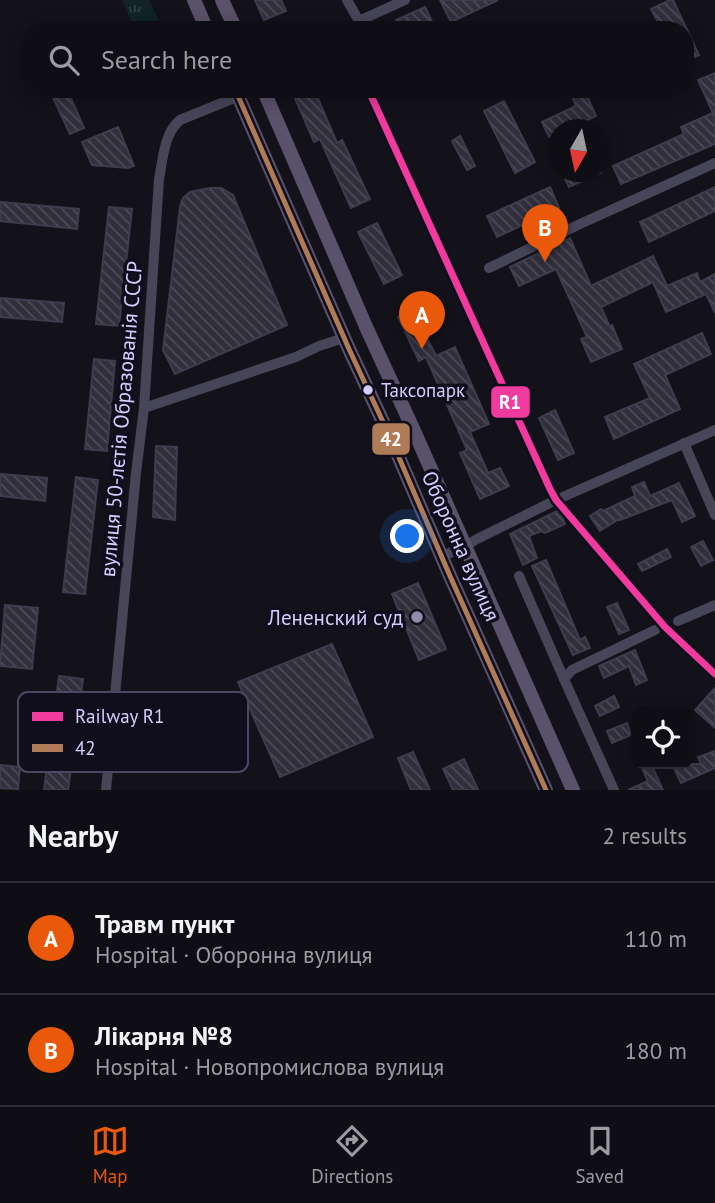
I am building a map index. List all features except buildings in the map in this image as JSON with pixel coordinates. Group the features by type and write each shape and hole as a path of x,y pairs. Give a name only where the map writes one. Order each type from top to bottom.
{"main road":[{"path":"194,0 203,21"},
{"path":"222,0 232,21"},
{"name":"Оборонна вулиця","path":"239,98 546,790"},
{"name":"Оборонна вулиця","path":"267,98 573,790"}],"street":[{"path":"347,0 359,21 405,0"},
{"name":"вулиця 50-лєтія Образованія СССР","path":"115,692 144,408 159,179 173,126 226,98"},
{"path":"489,268 715,163"},
{"path":"144,408 344,338"},
{"path":"442,556 465,547 556,499 715,430"},
{"path":"684,443 715,515"},
{"path":"519,576 614,790"},
{"path":"678,621 715,605"},
{"path":"564,679 572,670 655,630"},
{"name":"вулиця 50-лєтія Образованія СССР","path":"106,790 108,772"}],"green space":[{"path":"122,0 149,0 159,21 131,21"}],"rail line":[{"name":"R1","path":"372,98 556,500 665,627 715,674"}],"transit line":[{"name":"42","path":"239,98 546,790"}],"place":[{"name":"Лікарня №8","path":"545,262"},
{"name":"Травм пункт","path":"422,349"},
{"name":"Таксопарк","path":"368,390"},
{"name":"Лененский суд","path":"417,617"}]}
